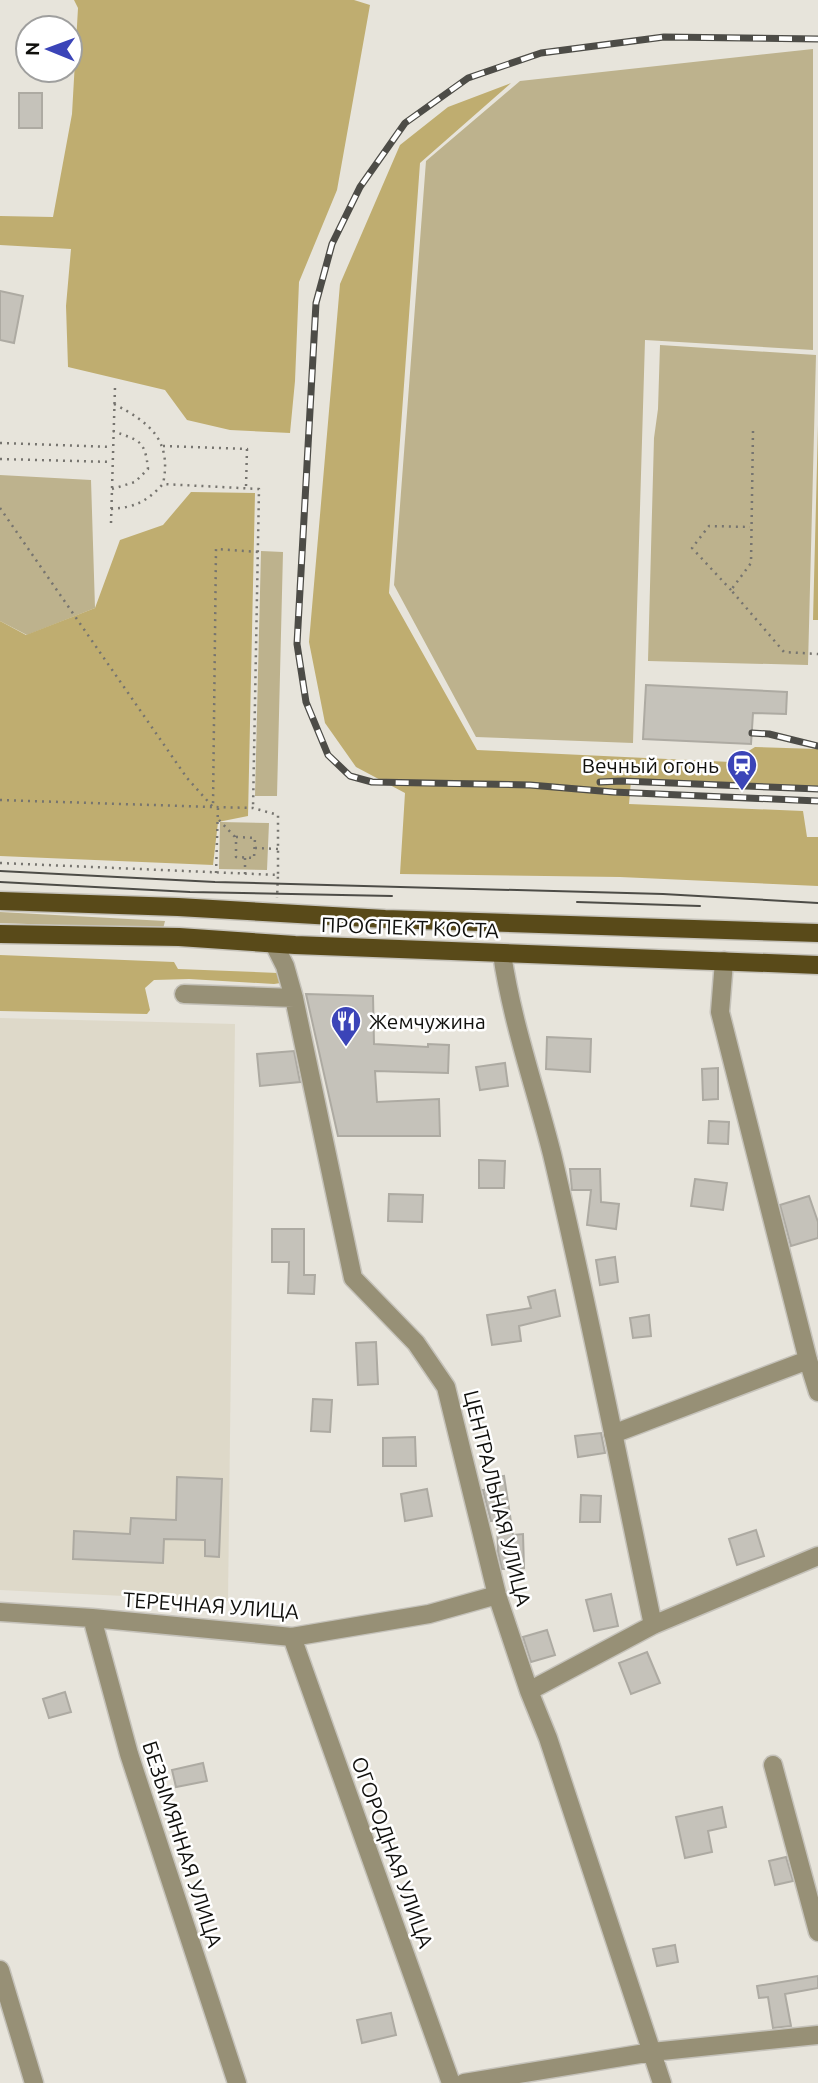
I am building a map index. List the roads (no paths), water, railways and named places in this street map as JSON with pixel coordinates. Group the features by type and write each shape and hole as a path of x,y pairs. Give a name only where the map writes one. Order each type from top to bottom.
{"main road":[{"name":"ПРОСПЕКТ КОСТА","path":"0,901 386,919 818,933"},
{"path":"236,941 238,910"},
{"name":"ПРОСПЕКТ КОСТА","path":"0,934 179,937 502,954 818,965"}],"street":[{"name":"ЦЕНТРАЛЬНАЯ УЛИЦА","path":"274,944 285,966 294,998 353,1278 416,1343 446,1387 498,1595 662,2083"},
{"path":"502,954 508,992 551,1152 653,1625"},
{"path":"724,961 720,1012 818,1392"},
{"path":"184,994 294,998"},
{"path":"613,1434 808,1360"},
{"path":"529,1691 653,1625 818,1556"},
{"name":"ТЕРЕЧНАЯ УЛИЦА","path":"0,1612 292,1637 429,1614 498,1595"},
{"name":"БЕЗЫМЯННАЯ УЛИЦА","path":"92,1618 129,1754 237,2083"},
{"name":"ОГОРОДНАЯ УЛИЦА","path":"292,1637 451,2083"},
{"path":"773,1765 818,1932"},
{"path":"0,1970 34,2083"},
{"path":"464,2083 652,2052 818,2035"}],"tram line":[{"path":"0,871 215,882 663,894 818,903"},
{"path":"0,882 190,892 392,896"},
{"path":"577,902 700,906"}],"railway":[{"path":"818,39 664,37 541,53 468,78 405,123 360,187 332,244 316,303 297,644 306,702 328,755 350,776 372,782 530,785 613,792 818,801"},
{"path":"752,733 769,734 818,746"},
{"path":"600,782 818,789"}],"place":[{"name":"Вечный огонь","path":"742,792"},
{"name":"Жемчужина","path":"346,1048"}]}
